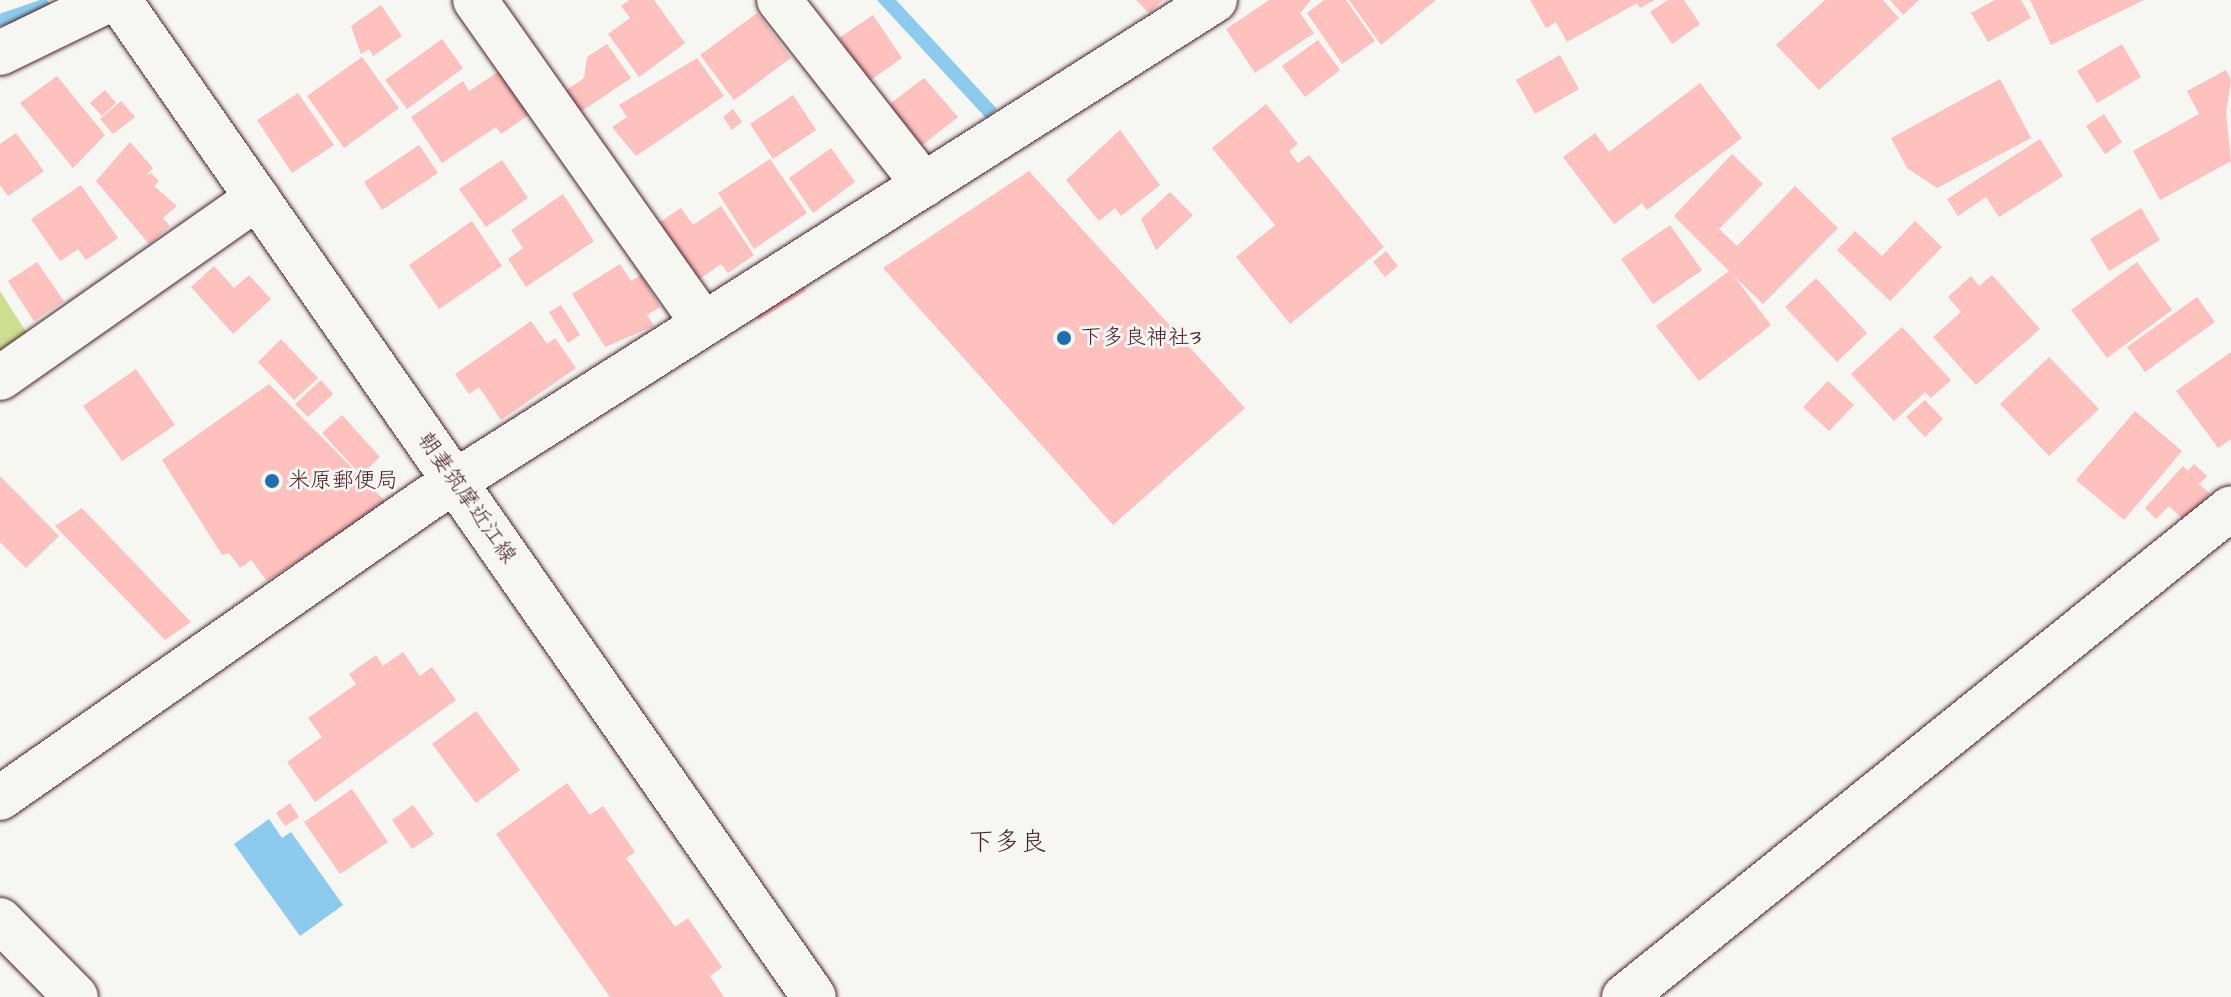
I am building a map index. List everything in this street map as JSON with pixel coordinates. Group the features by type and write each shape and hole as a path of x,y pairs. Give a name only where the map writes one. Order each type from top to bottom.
{"street":[{"path":"0,53 109,0"},
{"name":"朝妻筑摩近江線","path":"119,0 814,997"},
{"path":"475,0 702,322"},
{"path":"779,0 924,185"},
{"path":"0,798 455,480 1215,0"},
{"path":"0,378 257,198"},
{"path":"1624,997 2231,508"},
{"path":"0,920 76,997"}],"green space":[{"path":"0,291 30,338 0,359"}],"water":[{"path":"877,0 896,0 997,109 986,118"},
{"path":"269,819 282,838 291,832 343,905 300,936 234,844"}],"building":[{"path":"629,0 654,0 685,43 639,77 608,34 630,18 621,6"},
{"path":"1136,0 1163,0 1149,13"},
{"path":"1269,0 1311,0 1300,13 1314,33 1255,73 1226,29"},
{"path":"1324,0 1346,0 1375,41 1342,64 1307,13"},
{"path":"1349,0 1436,0 1381,45"},
{"path":"1530,0 1655,0 1640,8 1637,3 1567,42 1556,22 1546,28"},
{"path":"1668,0 1684,0 1700,24 1672,44 1650,12"},
{"path":"1825,0 1883,0 1899,18 1819,90 1776,45"},
{"path":"1890,0 1919,0 1903,15"},
{"path":"1995,0 2021,0 2031,18 1988,42 1971,13"},
{"path":"2030,0 2144,0 2051,45"},
{"path":"381,5 402,36 373,56 369,49 361,54 351,26"},
{"path":"757,13 791,58 734,100 700,55"},
{"path":"873,15 902,58 868,82 839,38"},
{"path":"442,39 463,68 407,109 385,80"},
{"path":"1318,40 1340,70 1305,97 1282,66"},
{"path":"607,44 631,78 579,113 565,91 584,78 587,57"},
{"path":"2122,44 2141,77 2097,103 2077,71"},
{"path":"1560,55 1579,89 1535,114 1516,80"},
{"path":"362,57 399,108 344,148 307,96"},
{"path":"697,58 724,96 636,156 612,127 627,117 619,105"},
{"path":"501,70 530,114 501,134 496,127 442,163 411,117 463,81 469,91"},
{"path":"2226,70 2231,80 2226,113 2231,161 2160,200 2133,151 2199,114 2187,91"},
{"path":"57,76 105,135 73,168 20,103"},
{"path":"924,78 958,117 917,149 890,113 891,103"},
{"path":"2000,79 2031,138 1937,188 1907,168 1891,138"},
{"path":"1700,83 1742,138 1647,210 1642,203 1614,224 1563,157 1595,133 1609,152"},
{"path":"105,90 116,103 102,116 90,103"},
{"path":"298,93 334,145 292,173 257,120"},
{"path":"793,95 816,130 773,159 750,124"},
{"path":"121,101 135,117 113,134 100,119"},
{"path":"1266,104 1298,144 1289,151 1298,163 1309,155 1384,247 1290,324 1236,257 1275,225 1212,148"},
{"path":"733,109 742,122 732,130 723,117"},
{"path":"2104,114 2122,142 2105,154 2086,126"},
{"path":"1120,130 1160,185 1121,216 1115,208 1099,221 1066,180"},
{"path":"16,133 44,171 8,196 0,185 0,144"},
{"path":"2040,139 2063,176 1999,217 1986,197 1958,216 1947,199"},
{"path":"130,142 153,168 145,176 151,173 159,181 154,186 177,206 163,218 170,226 149,244 96,181"},
{"path":"419,145 438,173 382,210 364,182"},
{"path":"831,148 855,182 813,213 789,178"},
{"path":"1732,154 1763,184 1719,229 1737,246 1795,186 1838,228 1763,304 1733,275 1771,325 1699,381 1656,326 1729,271 1674,216"},
{"path":"770,159 807,213 754,249 718,193"},
{"path":"502,160 528,198 486,227 459,189"},
{"name":"下多良神社3","path":"1029,171 1245,408 1113,525 883,268"},
{"path":"81,185 118,238 86,260 78,249 60,261 31,219"},
{"path":"1170,192 1193,215 1156,250 1141,219"},
{"path":"563,194 594,241 526,287 508,259 523,248 511,230"},
{"path":"721,206 754,255 728,273 721,264 698,280 657,224 681,208 693,225"},
{"path":"2141,208 2160,240 2109,271 2090,239"},
{"path":"472,221 502,266 439,309 409,265"},
{"path":"1915,221 1942,247 1890,301 1837,250 1855,231 1882,256"},
{"path":"1670,225 1702,270 1653,304 1621,259"},
{"path":"1386,251 1398,266 1385,277 1373,262"},
{"path":"37,262 64,301 34,321 8,281"},
{"path":"2137,262 2172,310 2107,358 2071,310"},
{"path":"620,264 631,281 641,275 660,307 647,315 654,326 605,347 572,294"},
{"path":"214,266 234,288 249,275 271,299 233,334 191,287"},
{"path":"1992,275 2040,329 1976,385 1933,337 1961,312 1948,297 1971,276 1979,286"},
{"path":"797,276 806,291 759,320 750,305"},
{"path":"1816,278 1867,333 1837,362 1785,307"},
{"path":"2197,297 2215,322 2145,372 2127,347"},
{"path":"561,305 580,335 568,343 549,312"},
{"path":"531,321 547,344 555,338 576,368 501,420 479,387 469,394 455,374"},
{"path":"1902,327 1951,380 1931,398 1925,392 1894,421 1851,374"},
{"path":"281,339 318,378 294,400 258,362"},
{"path":"2231,352 2231,439 2218,448 2176,391"},
{"path":"2049,357 2099,409 2049,456 2000,404"},
{"path":"136,369 175,425 122,461 83,406"},
{"path":"321,380 333,394 308,417 295,404"},
{"path":"1828,381 1854,405 1829,431 1803,407"},
{"name":"米原郵便局","path":"269,384 387,503 267,581 251,560 240,568 229,553 222,555 162,460"},
{"path":"1925,400 1943,419 1925,437 1906,417"},
{"path":"2135,411 2182,451 2124,520 2076,480"},
{"path":"342,415 380,457 361,475 322,433"},
{"path":"2194,464 2207,476 2199,484 2210,494 2185,521 2169,506 2156,519 2145,508 2183,466 2188,471"},
{"path":"0,476 59,536 26,568 0,542"},
{"path":"82,508 191,622 165,640 55,526"},
{"path":"403,652 420,676 432,667 456,700 315,802 287,762 322,737 308,718 356,684 349,674 376,655 383,666"},
{"path":"476,711 520,770 476,803 432,744"},
{"path":"567,783 590,815 603,806 635,852 626,858 675,927 688,918 722,967 710,976 724,997 610,997 496,834"},
{"path":"352,789 388,842 340,874 304,822"},
{"path":"290,803 299,817 285,826 276,813"},
{"path":"413,805 434,834 412,849 392,820"}],"waterway":[{"path":"0,20 44,5"}],"place":[{"name":"下多良神社3","path":"1064,338"},
{"name":"米原郵便局","path":"272,481"}],"district":[{"name":"下多良","path":"1007,843"}]}
